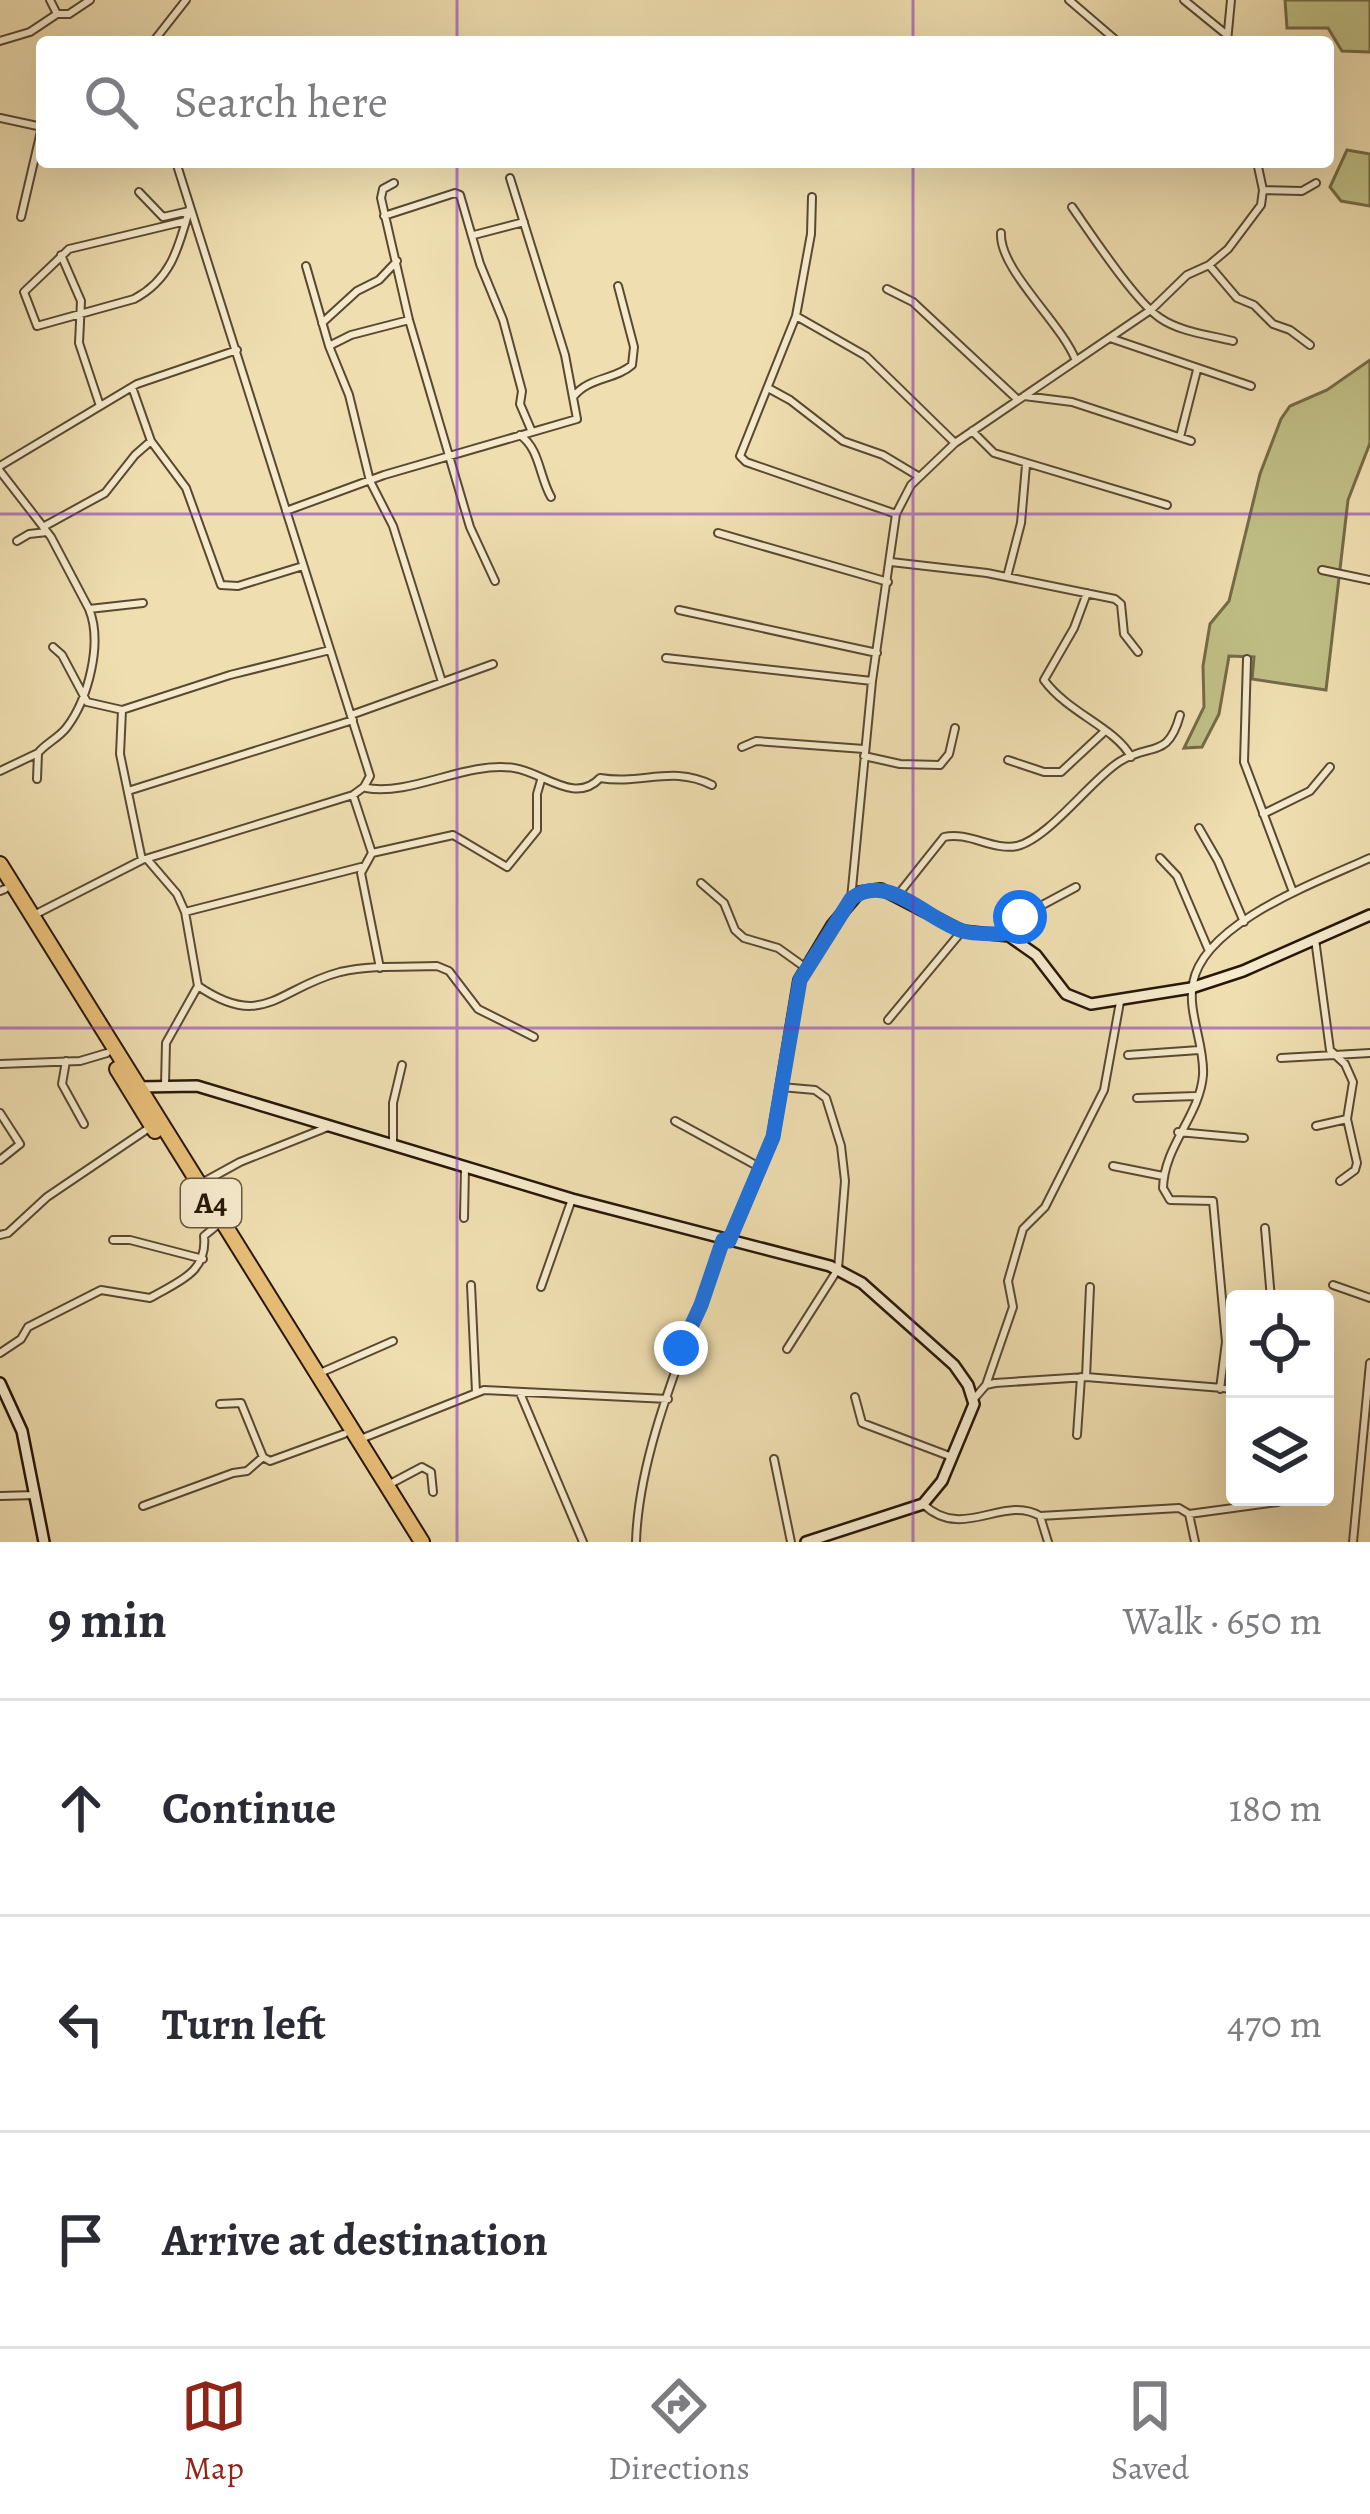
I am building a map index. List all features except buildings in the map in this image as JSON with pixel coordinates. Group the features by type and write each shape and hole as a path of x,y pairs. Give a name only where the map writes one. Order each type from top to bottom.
{"highway":[{"name":"A4","path":"0,864 152,1126 422,1542"},
{"name":"A4","path":"2,887 139,1087 317,1374 412,1542"}],"street":[{"path":"50,0 57,14"},
{"path":"0,41 30,32 90,0"},
{"path":"158,36 186,0"},
{"path":"1069,0 1111,36"},
{"path":"1185,0 1225,36"},
{"path":"1227,36 1231,0"},
{"path":"0,118 36,127"},
{"path":"21,217 36,153"},
{"path":"32,916 144,859 353,795 370,776 178,168"},
{"path":"636,1542 641,1484 681,1348 773,1137 792,1008 806,968 851,899 872,681 896,514 918,476 956,443 1152,309 1187,274 1209,265 1257,215 1263,190 1258,168"},
{"path":"286,511 452,454 578,419 510,178"},
{"path":"394,183 381,192 409,320 470,527 495,581"},
{"path":"1263,190 1302,190 1316,183"},
{"path":"139,192 164,217 189,208"},
{"path":"385,216 457,193 503,320 522,391 520,404 532,432"},
{"path":"812,196 812,235 796,316 741,459 896,514"},
{"path":"1072,206 1102,250 1162,320 1233,341"},
{"path":"186,221 68,249 23,295 37,326 149,291 169,269 186,221 189,208"},
{"path":"474,235 524,222"},
{"path":"1001,233 1000,241 1013,267 1058,327 1076,361"},
{"path":"61,255 81,301 79,343 100,407"},
{"path":"322,323 357,291 385,276 397,261"},
{"path":"1209,265 1237,298 1310,345"},
{"path":"305,266 349,395 370,481 394,526 442,682"},
{"path":"574,396 582,387 632,365 634,347 618,286"},
{"path":"887,289 913,302 1019,398 1072,402 1191,441"},
{"path":"796,316 866,356 956,443"},
{"path":"329,346 351,335 409,320"},
{"path":"1110,338 1251,386"},
{"path":"0,771 38,753 64,731 84,697 95,643 89,609 45,530 0,468 132,388 237,350"},
{"path":"1180,436 1197,370"},
{"path":"767,387 843,441 883,455 918,476"},
{"path":"132,388 151,442 186,488 221,585 238,586 303,566"},
{"path":"973,430 994,453 1167,505"},
{"path":"520,435 534,448 539,475 551,497"},
{"path":"17,541 45,530 106,493 135,454 151,442"},
{"path":"1007,578 1021,524 1026,465"},
{"path":"718,533 888,582"},
{"path":"891,562 1007,578 1121,604 1124,634 1138,652"},
{"path":"1322,570 1370,580"},
{"path":"1087,593 1074,628 1044,680 1069,708 1124,746 1131,757"},
{"path":"89,609 142,603"},
{"path":"679,610 878,653"},
{"path":"53,647 84,697 95,705 122,710 230,675 330,650"},
{"path":"666,658 872,681"},
{"path":"1247,659 1244,762 1293,893"},
{"path":"128,791 352,718 493,664"},
{"path":"122,710 120,754 144,859 177,894 198,986 169,1033 165,1084"},
{"path":"897,896 944,838 955,835 1022,844 1062,816 1115,765 1164,747 1175,734 1180,715"},
{"path":"742,747 756,741 864,753 900,764 940,765 949,754 955,728"},
{"path":"1008,760 1043,772 1061,772 1105,731"},
{"path":"37,779 38,753"},
{"path":"1263,814 1310,791 1330,767"},
{"path":"364,788 377,790 500,768 516,768 542,780 583,788 600,778 648,781 662,773 712,785"},
{"path":"185,913 362,867 372,854 453,835 506,867 537,830 536,798 542,780"},
{"path":"353,795 372,854"},
{"path":"1198,827 1219,861 1244,922"},
{"path":"1160,858 1177,876 1209,951"},
{"path":"1220,1389 1226,1342 1213,1201 1170,1200 1164,1192 1163,1176 1178,1132 1203,1079 1191,988 1209,951 1244,922 1293,893 1370,858"},
{"path":"362,867 380,968"},
{"path":"700,883 724,904 735,930 744,938 778,948 806,968"},
{"path":"1002,934 1020,917 1076,887"},
{"path":"851,899 868,890 897,896 962,931 1002,934 1027,947 1071,998 1091,1004 1191,988 1244,971 1370,915"},
{"path":"888,1020 962,931"},
{"path":"1315,939 1328,1042 1353,1082 1347,1119 1358,1163 1340,1180"},
{"path":"198,986 220,999 258,1007 340,972 443,967 478,1009 534,1036"},
{"path":"973,1400 986,1385 1013,1307 1008,1281 1024,1229 1045,1207 1104,1090 1120,1002"},
{"path":"1128,1055 1199,1050"},
{"path":"0,1064 66,1061 107,1053"},
{"path":"1281,1058 1370,1053"},
{"path":"66,1061 62,1084 85,1124"},
{"path":"393,1146 393,1103 402,1065"},
{"path":"139,1087 197,1086 572,1198 838,1269 895,1310 954,1365 973,1400 972,1414 942,1481 923,1504 806,1542"},
{"path":"781,1087 824,1094 839,1137 845,1181 838,1269 787,1349"},
{"path":"1137,1098 1196,1096"},
{"path":"0,1113 20,1144 0,1160"},
{"path":"1316,1126 1347,1119"},
{"path":"675,1121 761,1168"},
{"path":"0,1235 152,1126"},
{"path":"199,1184 328,1127"},
{"path":"1178,1132 1244,1138"},
{"path":"1113,1166 1163,1176"},
{"path":"464,1218 465,1167"},
{"path":"542,1287 572,1198"},
{"path":"0,1353 21,1339 28,1327 94,1292 117,1290 147,1300 195,1271 203,1259 204,1237 215,1227"},
{"path":"1265,1228 1270,1290"},
{"path":"112,1240 130,1240 203,1259"},
{"path":"471,1285 476,1392"},
{"path":"1333,1285 1370,1298"},
{"path":"1077,1436 1090,1287"},
{"path":"317,1374 393,1341"},
{"path":"1353,1542 1370,1363"},
{"path":"986,1385 1083,1377 1226,1389"},
{"path":"0,1383 22,1431 44,1542"},
{"path":"220,1404 241,1403 263,1457 274,1461 476,1392 668,1400"},
{"path":"520,1393 583,1542"},
{"path":"854,1396 862,1423 952,1457"},
{"path":"143,1506 247,1472 263,1457"},
{"path":"774,1459 791,1542"},
{"path":"387,1486 422,1467 431,1472 433,1492"},
{"path":"0,1496 36,1495"},
{"path":"923,1504 937,1515 959,1520 1012,1510 1031,1510 1040,1516 1179,1508 1189,1514 1248,1506"},
{"path":"1189,1514 1195,1542"},
{"path":"1040,1516 1048,1542"}],"shaded area":[{"path":"1285,0 1370,0 1370,52 1342,51 1328,28 1287,28"},
{"path":"1347,150 1370,154 1370,206 1341,201 1330,187"},
{"path":"1370,360 1370,443 1348,500 1326,690 1252,679 1254,657 1229,656 1219,714 1202,747 1184,748 1204,707 1203,666 1210,624 1229,601 1260,474 1281,419 1290,406 1327,390"}],"route":[{"path":"681,1348 723,1240 729,1241 770,1148 800,980 851,899 860,892 881,890 968,932 1002,934 1020,917"}]}
